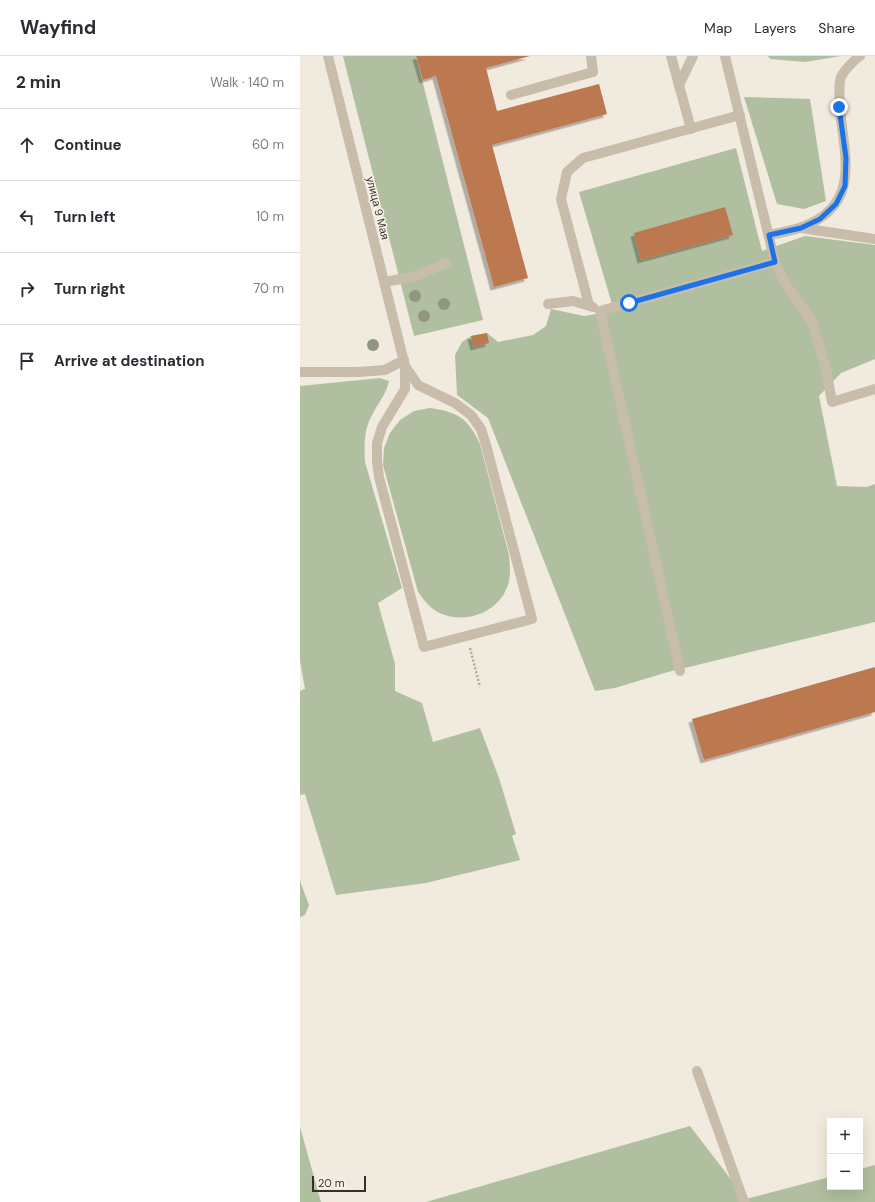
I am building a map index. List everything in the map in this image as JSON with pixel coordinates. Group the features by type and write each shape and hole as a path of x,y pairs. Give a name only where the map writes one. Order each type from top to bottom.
{"street":[{"name":"улица 9 Мая","path":"328,56 405,363"},
{"path":"511,95 593,72 591,56"},
{"path":"671,56 691,129"},
{"path":"679,85 693,56"},
{"path":"725,56 775,262 786,284 812,321 826,369 832,402 875,389"},
{"path":"769,235 801,228 820,219 836,204 845,186 846,158 839,107 841,77 860,56"},
{"path":"589,305 561,199 567,172 583,158 740,115"},
{"path":"801,228 875,239"},
{"path":"548,304 573,301 589,305 600,311 775,262"},
{"path":"385,282 416,276 446,264"},
{"path":"600,311 680,671"},
{"path":"300,372 358,372 385,370 405,363"},
{"path":"405,363 418,384 455,403 471,414 481,429 532,619 424,648 376,462 377,443 382,427 405,389 405,363"},
{"path":"698,1071 744,1202"}],"path":[{"path":"467,636 480,687"}],"green space":[{"path":"343,56 416,56 483,320 414,336"},
{"path":"768,56 841,56 805,62 770,59"},
{"path":"744,97 810,99 826,201 804,209 777,204"},
{"path":"736,148 762,251 805,236 875,245 875,359 841,373 819,396 837,486 867,487 875,484 875,622 668,672 615,688 595,691 488,418 457,395 455,355 462,342 471,336 487,333 498,342 533,335 546,326 551,309 584,316 614,311 579,192"},
{"path":"380,378 389,381 386,391 367,426 365,438 365,462 402,588 378,603 395,664 395,691 422,703 433,742 480,728 499,778 516,834 512,836 520,860 426,883 336,895 305,794 300,795 300,691 305,689 300,661 300,386"},
{"path":"430,408 455,414 466,422 476,435 480,444 509,555 510,578 504,594 490,609 471,616 452,617 442,614 434,610 418,592 383,465 384,448 390,433 400,420 414,411"},
{"path":"300,881 309,905 305,915 300,917"},
{"path":"690,1126 746,1199 827,1178 827,1190 863,1190 863,1168 875,1165 875,1202 426,1202"},
{"path":"300,1127 321,1202 300,1202"}],"building":[{"path":"416,56 530,56 486,68 497,111 599,84 607,114 492,145 528,278 494,287 436,76 423,80"},
{"path":"725,207 733,235 641,260 634,233"},
{"path":"487,333 489,343 474,347 471,336"},
{"path":"875,667 875,712 704,760 692,719"}],"route":[{"path":"629,303 775,262 769,235 801,228 820,219 836,204 845,186 846,158 839,107"}]}
